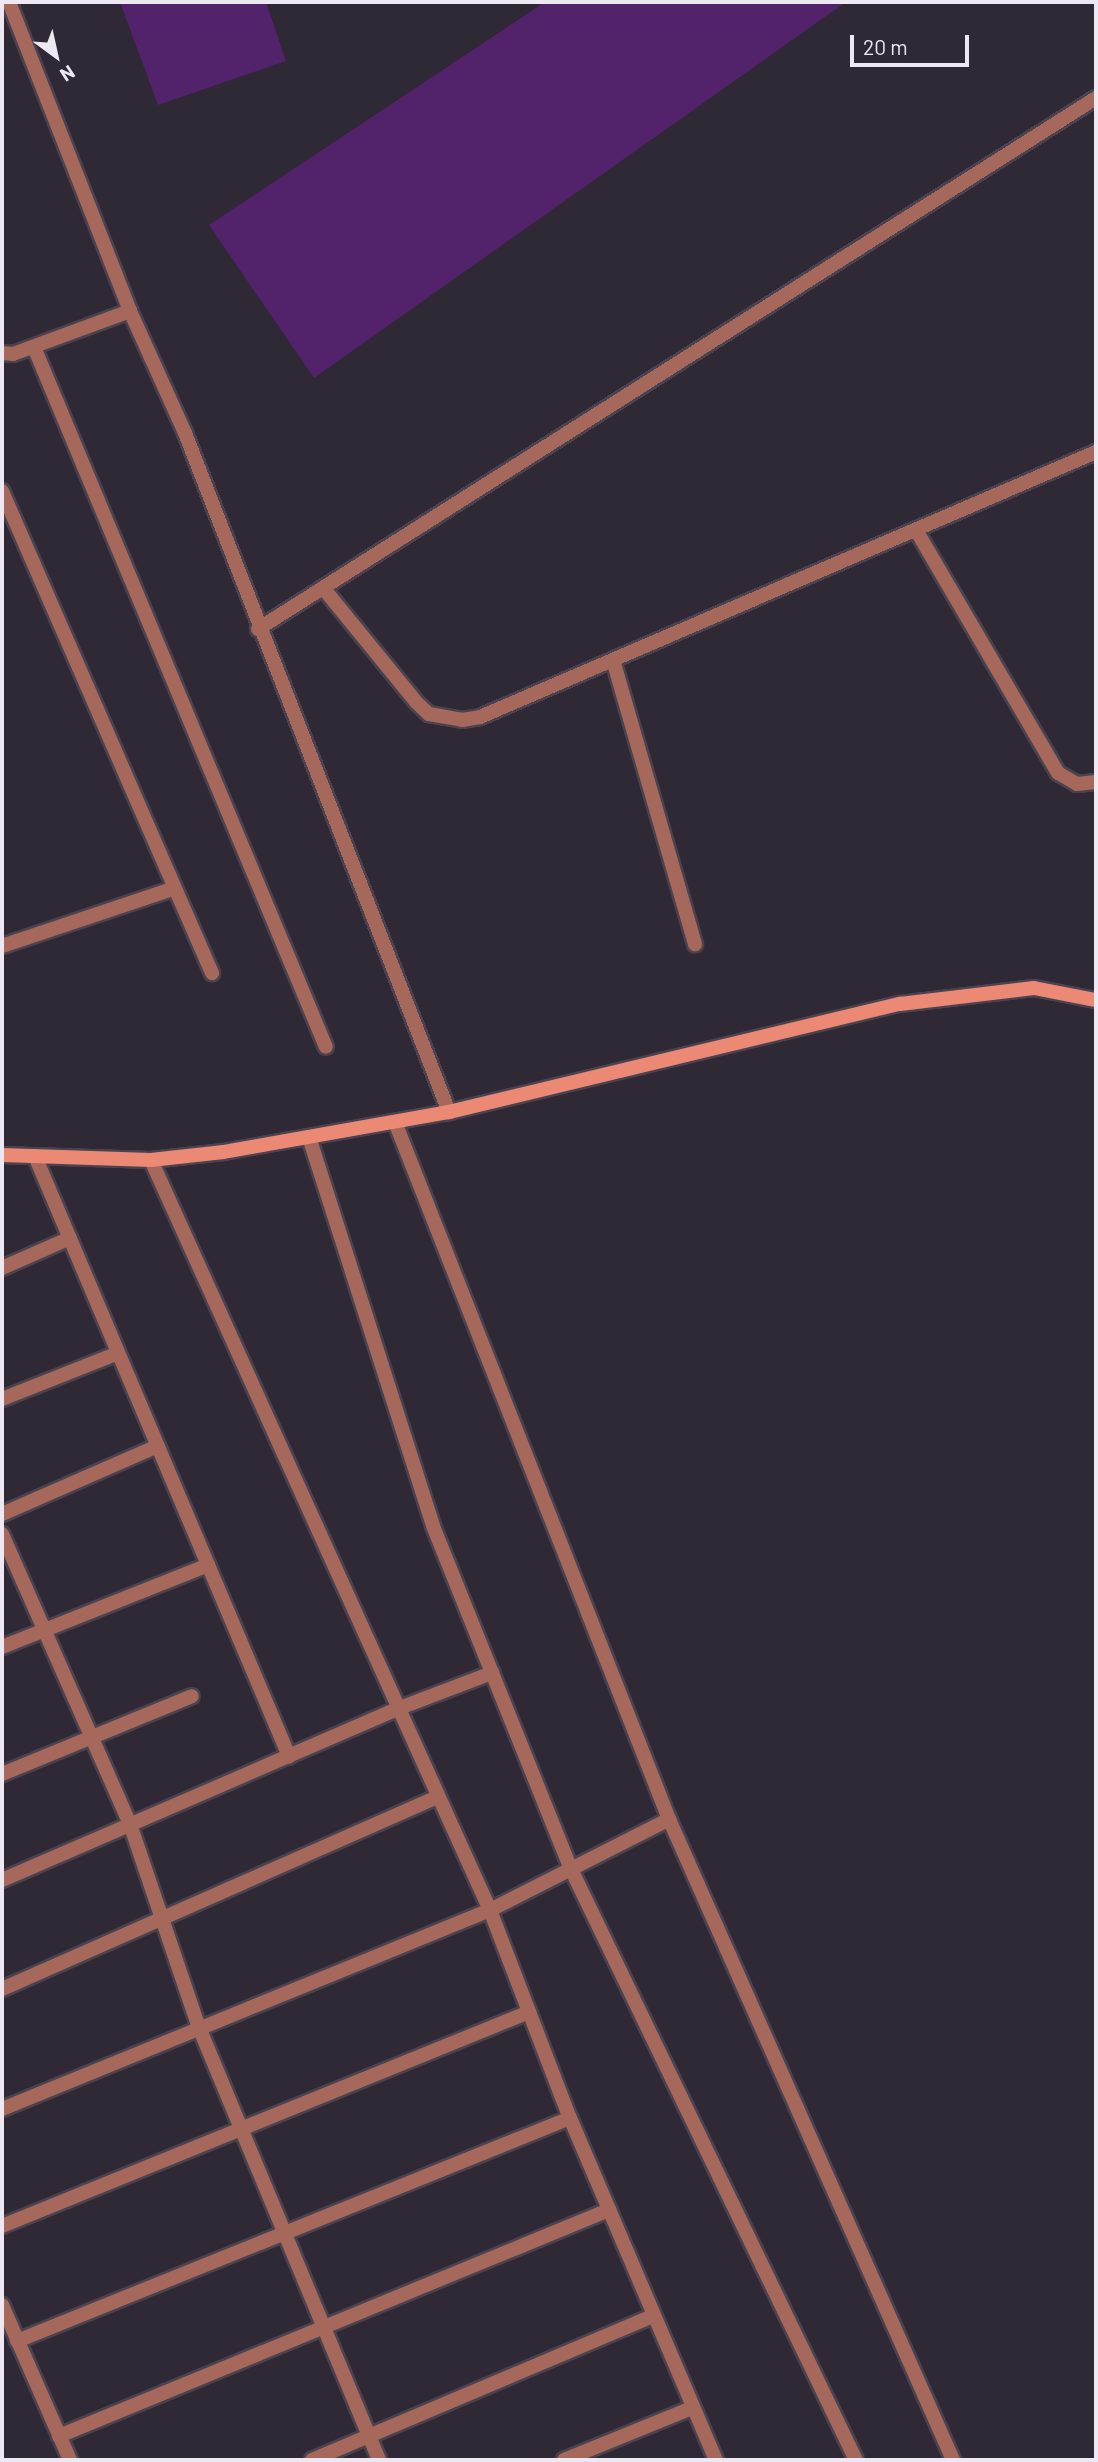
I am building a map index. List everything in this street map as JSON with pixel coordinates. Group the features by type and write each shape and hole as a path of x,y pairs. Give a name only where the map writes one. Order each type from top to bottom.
{"street":[{"path":"9,2 130,311 185,433 258,629 449,1112"},
{"path":"258,629 1096,98"},
{"path":"2,367 7,353 34,347 130,311"},
{"path":"34,347 326,1047"},
{"path":"324,589 415,702 444,720 480,717 1096,452"},
{"path":"2,491 212,973"},
{"path":"916,530 1058,773 1077,784 1096,782"},
{"path":"613,660 695,944"},
{"path":"2,946 175,888"},
{"path":"2,1155 151,1160 309,1137 449,1112 900,1004 1034,988 1096,1000"},
{"path":"395,1122 669,1819 953,2460"},
{"path":"309,1137 433,1526 571,1869 856,2460"},
{"path":"35,1156 289,1756"},
{"path":"151,1160 490,1910 570,2118 716,2460"},
{"path":"2,1268 70,1238"},
{"path":"2,1399 118,1353"},
{"path":"2,1514 158,1446"},
{"path":"2,1534 130,1824 198,2025 379,2460"},
{"path":"2,1647 208,1565"},
{"path":"2,1880 397,1709 492,1673"},
{"path":"2,1774 192,1696"},
{"path":"2,1989 438,1797"},
{"path":"2,2109 198,2025 490,1910 669,1819"},
{"path":"2,2226 240,2127 529,2012"},
{"path":"17,2341 570,2118"},
{"path":"59,2436 609,2210"},
{"path":"2,2305 70,2460"},
{"path":"312,2460 653,2316"},
{"path":"564,2460 692,2408"}],"building":[{"path":"120,2 266,2 286,61 158,105"},
{"path":"545,2 846,2 314,378 209,225"}]}
